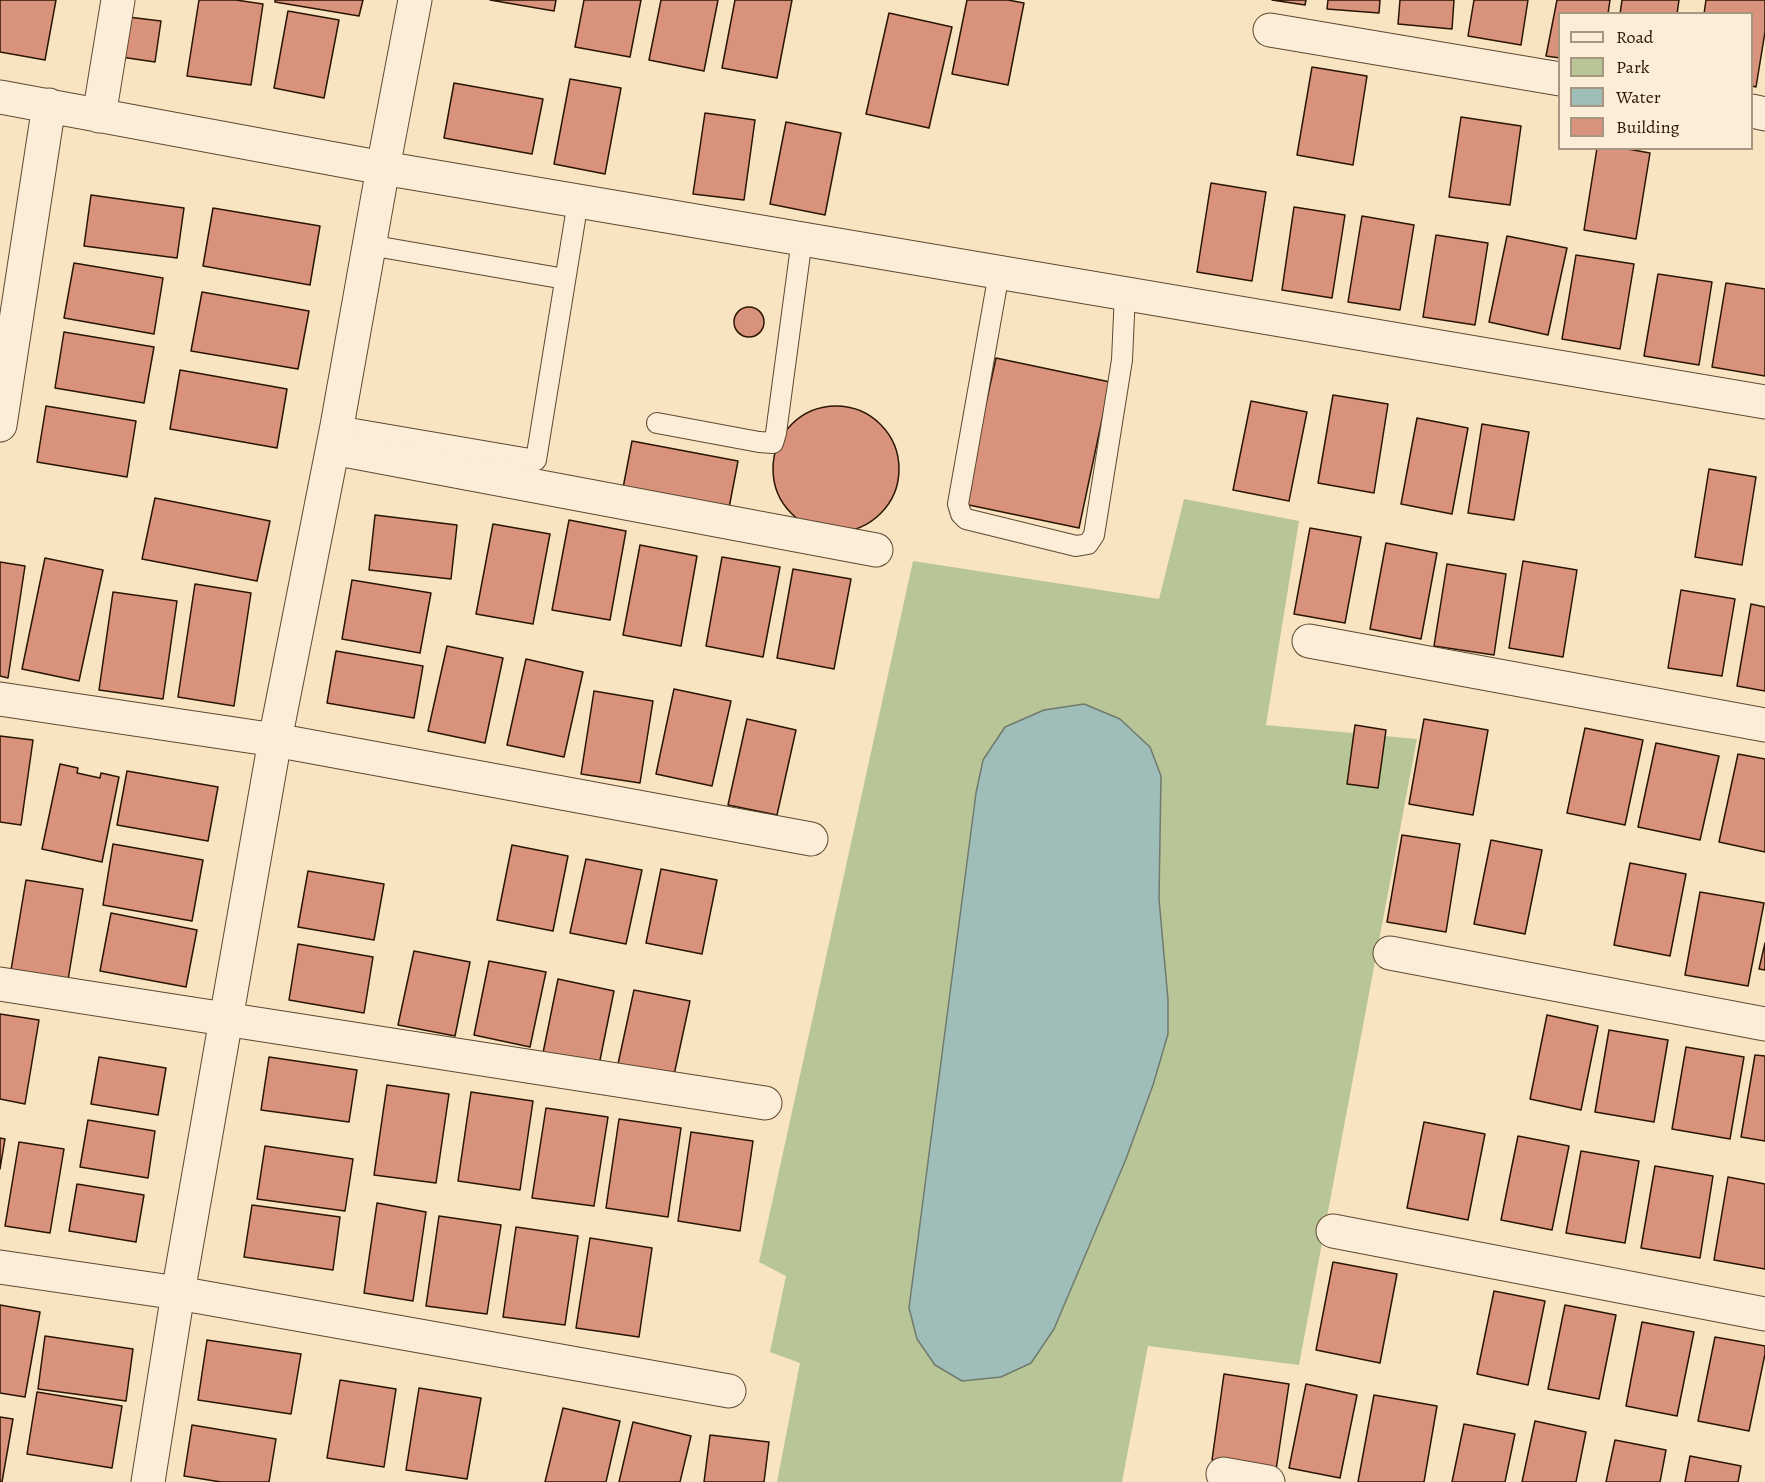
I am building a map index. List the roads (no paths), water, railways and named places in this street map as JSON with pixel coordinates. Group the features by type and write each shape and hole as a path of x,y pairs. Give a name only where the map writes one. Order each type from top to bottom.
{"street":[{"path":"99,116 118,0"},
{"path":"148,1482 178,1293 275,740 335,437 415,0"},
{"path":"1270,30 1558,79"},
{"path":"0,97 383,168 1765,402"},
{"path":"0,425 49,105"},
{"path":"335,437 876,550"},
{"path":"1309,641 1765,725"},
{"path":"0,699 275,740 811,839"},
{"path":"1390,953 1765,1024"},
{"path":"0,984 765,1103"},
{"path":"1333,1231 1765,1314"},
{"path":"0,1267 178,1293 729,1391"},
{"path":"1223,1474 1268,1482"}],"lane":[{"path":"335,437 536,460 578,201"},
{"path":"657,423 773,443 802,239"},
{"path":"369,244 565,279"},
{"path":"999,273 958,504 961,514 966,519 1076,546 1088,544 1094,535 1122,360 1125,294"}],"water":[{"path":"1084,704 1120,719 1150,747 1161,776 1159,899 1168,1000 1168,1034 1153,1085 1126,1159 1054,1329 1031,1363 1001,1377 962,1381 935,1365 917,1339 909,1308 976,793 983,760 1005,727 1044,710"}]}
